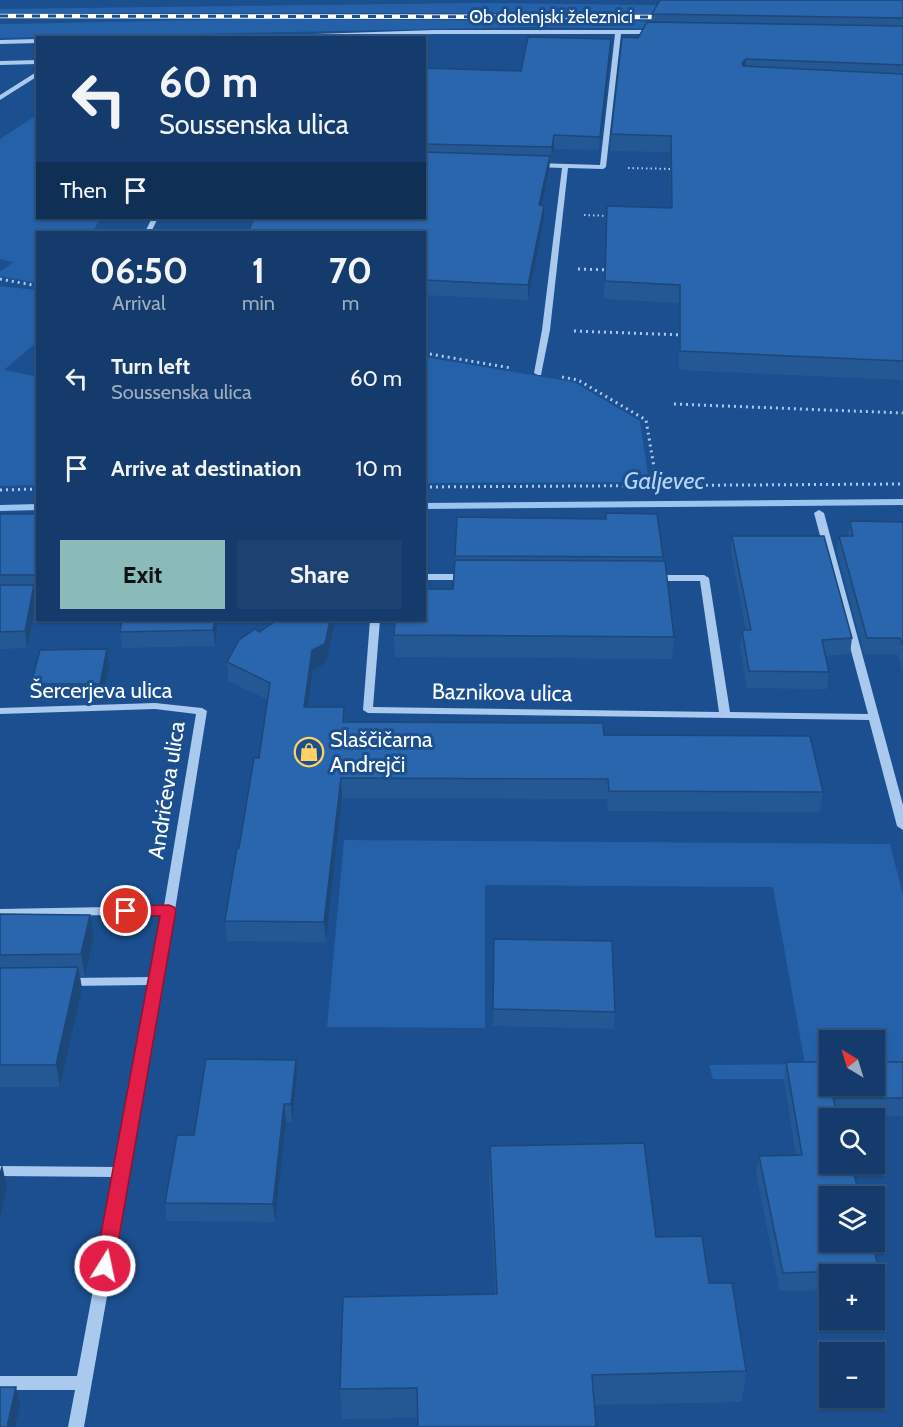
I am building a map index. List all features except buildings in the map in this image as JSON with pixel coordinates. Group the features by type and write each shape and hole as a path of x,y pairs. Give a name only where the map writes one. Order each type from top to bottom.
{"street":[{"path":"530,165 603,167 618,32"},
{"name":"Ob dolenjski železnici","path":"293,36 665,32"},
{"path":"0,42 36,41"},
{"path":"0,63 36,62"},
{"path":"0,98 36,74"},
{"path":"538,373 546,330 565,166"},
{"path":"819,513 903,826"},
{"path":"426,577 483,577"},
{"path":"646,578 704,578 725,715"},
{"name":"Baznikova ulica","path":"375,621 368,710 873,717"},
{"name":"Šercerjeva ulica","path":"0,711 155,706 202,711"},
{"name":"Andrićeva ulica","path":"76,1427 169,910 202,711"},
{"path":"0,914 169,910"},
{"path":"60,982 156,981"},
{"path":"0,1171 121,1172"},
{"path":"0,1383 84,1383"}],"path":[{"path":"603,167 684,170"},
{"path":"560,214 619,216"},
{"path":"552,268 610,270"},
{"path":"0,279 36,286"},
{"path":"546,330 689,335"},
{"path":"426,354 578,380 646,420 657,485"},
{"path":"674,404 903,413"},
{"path":"426,487 903,484"},
{"path":"0,490 36,489"}],"shaded area":[{"path":"477,3 736,6 903,18 558,13 0,13 0,9"},
{"path":"258,19 757,22 903,32 529,27 0,38 0,24"},
{"path":"36,116 36,219 100,219 94,231 36,231 36,283 0,276 0,272 13,262 0,259 0,139"},
{"path":"0,286 36,290 36,343 4,370 34,376 36,374 36,485 0,486"},
{"path":"426,357 574,382 640,421 649,482 426,483"},
{"path":"344,840 890,844 903,895 903,1080 885,1080 885,1030 819,1030 819,1079 713,1079 709,1065 805,1064 773,887 485,885 485,1028 327,1027"}],"waterway":[{"name":"Galjevec","path":"426,506 903,502"},
{"name":"Galjevec","path":"0,508 36,507"}],"railway":[{"path":"0,16 669,17"}],"place":[{"name":"Slaščičarna Andrejči","path":"309,752"}],"route":[{"path":"105,1266 169,910 126,911"}]}
